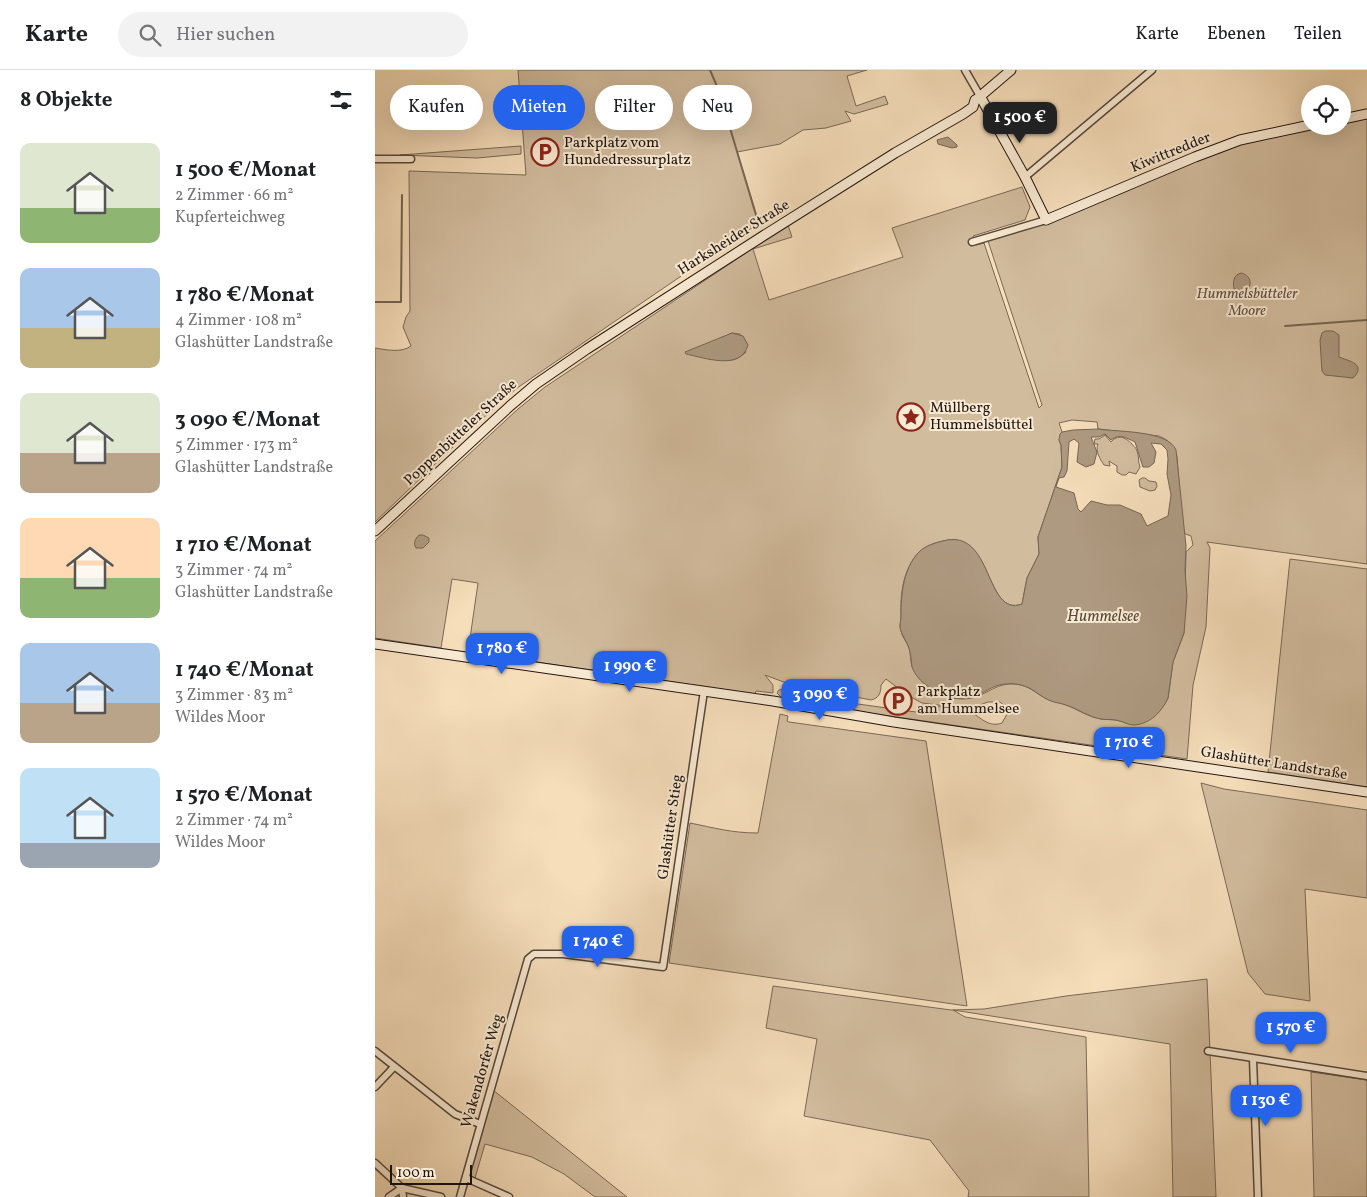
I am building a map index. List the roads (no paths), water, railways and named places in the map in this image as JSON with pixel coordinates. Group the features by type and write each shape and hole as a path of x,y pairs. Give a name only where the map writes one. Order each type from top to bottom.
{"street":[{"path":"965,70 978,98 992,116 994,123 1025,177 1046,220"},
{"name":"Harksheider Straße","path":"545,378 763,236 939,126 970,101 978,98 1011,70"},
{"path":"1025,177 1152,70"},
{"path":"1351,117 1367,114"},
{"name":"Kiwittredder","path":"972,242 1046,220 1240,140 1301,128"},
{"path":"375,159 411,159"},
{"name":"Poppenbütteler Straße","path":"375,531 521,396 545,378"},
{"name":"Glashütter Landstraße","path":"375,644 704,691 1027,742 1367,792"},
{"name":"Glashütter Stieg","path":"534,954 563,954 663,967 704,691"},
{"name":"Wakendorfer Weg","path":"460,1197 524,968 528,959 534,954"},
{"path":"1208,1051 1367,1076"},
{"path":"375,1052 455,1114 480,1124"},
{"path":"1253,1059 1258,1197"},
{"path":"375,1087 394,1067"},
{"path":"375,1163 402,1188 441,1197"},
{"path":"465,1178 509,1197"},
{"path":"389,1197 402,1188"},
{"path":"402,1188 403,1197"}],"water":[{"path":"948,137 957,147 952,148 938,144 937,140"},
{"path":"1241,273 1248,277 1250,285 1247,291 1238,293 1234,289 1234,281 1236,275"},
{"path":"1333,331 1339,335 1339,357 1352,362 1358,369 1353,378 1325,375 1322,371 1320,340 1322,333"},
{"path":"732,333 743,336 748,345 744,353 738,358 722,361 712,360 686,354 685,352"},
{"name":"Hummelsee","path":"1098,429 1153,435 1171,443 1176,450 1186,546 1187,596 1184,633 1173,662 1168,698 1163,708 1155,716 1140,724 1132,725 1116,720 1097,718 1051,701 1026,686 1016,684 999,685 976,696 962,699 941,694 928,687 918,678 912,667 909,648 900,629 902,591 909,566 921,550 943,541 959,540 972,547 980,558 1001,598 1010,605 1022,604 1027,578 1039,554 1038,537 1062,467 1060,434 1073,430","holes":["1105,434 1111,440 1120,437 1135,442 1143,467 1149,467 1154,463 1156,452 1151,443 1161,444 1167,450 1167,474 1171,495 1168,516 1147,526 1141,514 1120,505 1107,505 1091,501 1081,512 1078,509 1074,493 1056,487 1059,478 1064,477 1067,471 1069,442 1074,439 1079,443 1077,462 1086,467 1094,464 1097,452 1091,437 1099,437"]},
{"path":"419,535 429,538 429,542 423,548 416,548 415,546 416,538"}],"waterway":[{"path":"710,70 716,85"},
{"path":"731,130 759,225"},
{"path":"375,302 401,302 402,195"},
{"path":"1285,326 1367,320"}],"place":[{"name":"Parkplatz vom Hundedressurplatz","path":"545,152"},
{"name":"Müllberg Hummelsbüttel","path":"911,417"},
{"name":"Parkplatz am Hummelsee","path":"898,701"}],"park label":[{"name":"Hummelsbütteler Moore","path":"1247,302"}]}
